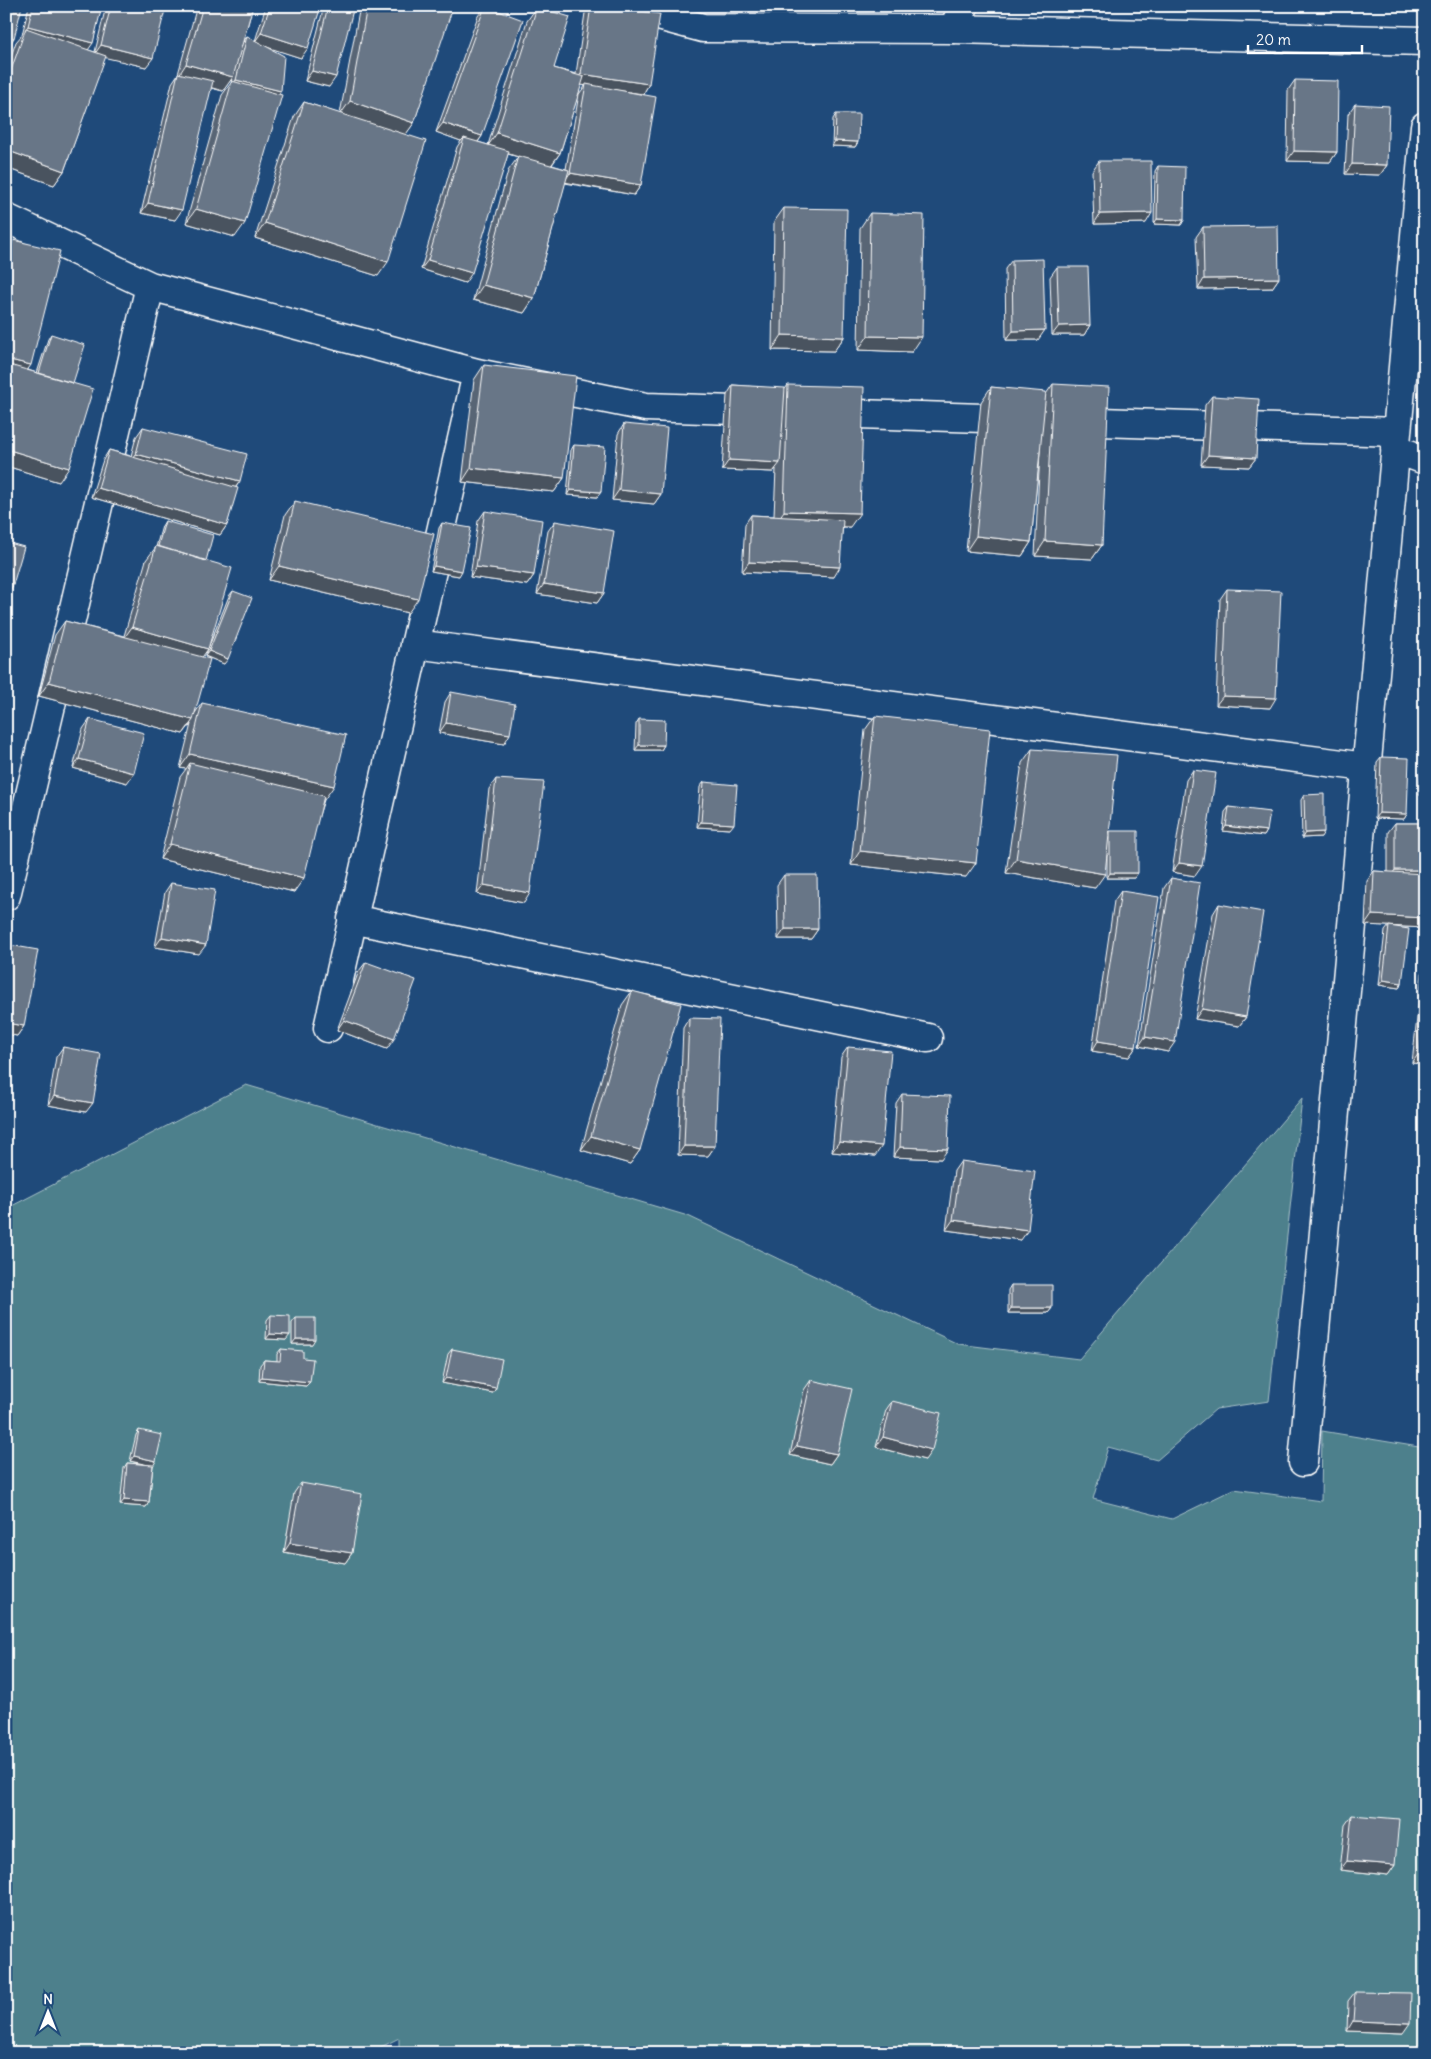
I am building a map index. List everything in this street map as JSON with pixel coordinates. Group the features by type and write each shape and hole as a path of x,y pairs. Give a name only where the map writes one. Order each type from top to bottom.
{"street":[{"path":"623,7 703,28 958,18 1425,41"},
{"path":"1303,1462 1425,126"},
{"path":"6,218 150,286 477,373 646,407 1046,420 1396,440 1425,460"},
{"path":"6,896 150,286"},
{"path":"328,1028 477,373"},
{"path":"415,644 1366,767"},
{"path":"352,919 928,1038"}],"green space":[{"path":"246,1085 688,1216 958,1344 1079,1359 1302,1098 1269,1401 1216,1409 1157,1460 1108,1447 1093,1499 1172,1519 1234,1489 1321,1501 1322,1431 1425,1448 1425,2053 399,2053 399,2038 369,2053 6,2053 6,1209"}],"building":[{"path":"6,6 22,6 14,38 6,36"},
{"path":"33,6 102,6 93,43 28,26"},
{"path":"111,6 166,6 153,58 101,45"},
{"path":"203,6 253,6 233,77 186,64"},
{"path":"270,6 321,6 308,48 261,33"},
{"path":"328,6 354,6 336,77 312,71"},
{"path":"367,6 453,7 414,123 350,101"},
{"path":"485,6 523,20 482,136 443,123"},
{"path":"591,6 608,6 660,14 649,84 581,74"},
{"path":"537,7 570,17 554,68 584,77 560,153 497,133"},
{"path":"26,28 106,56 64,171 6,150 6,84"},
{"path":"247,36 284,56 281,91 236,80"},
{"path":"178,73 213,81 182,210 148,203"},
{"path":"1295,80 1338,81 1337,152 1294,151"},
{"path":"232,81 282,95 245,223 196,209"},
{"path":"586,84 656,97 641,185 570,173"},
{"path":"304,102 426,141 388,262 265,223"},
{"path":"1355,104 1389,106 1387,165 1352,164"},
{"path":"836,114 859,114 858,142 835,141"},
{"path":"464,138 509,151 472,273 428,260"},
{"path":"518,156 569,170 534,298 483,285"},
{"path":"1099,161 1151,161 1152,213 1100,214"},
{"path":"1158,166 1185,167 1184,220 1157,219"},
{"path":"784,208 847,209 844,337 782,335"},
{"path":"870,213 924,215 922,337 868,336"},
{"path":"1278,226 1279,278 1204,279 1203,227"},
{"path":"13,240 60,251 31,365 6,359 6,267"},
{"path":"1043,259 1045,330 1013,331 1012,260"},
{"path":"1057,267 1088,267 1090,325 1059,326"},
{"path":"51,334 85,345 73,383 39,373"},
{"path":"6,364 93,389 69,468 6,449"},
{"path":"484,365 576,376 564,478 471,468"},
{"path":"1053,384 1109,387 1102,545 1045,541"},
{"path":"733,385 785,388 780,463 729,460"},
{"path":"788,385 864,387 860,513 784,511"},
{"path":"991,387 1046,392 1031,542 976,536"},
{"path":"1212,396 1259,399 1256,458 1208,455"},
{"path":"624,424 667,428 661,494 619,490"},
{"path":"143,427 247,454 240,481 136,454"},
{"path":"574,445 605,447 601,492 570,490"},
{"path":"109,450 238,488 227,525 98,488"},
{"path":"295,501 434,534 418,599 279,566"},
{"path":"485,511 542,520 534,575 476,567"},
{"path":"751,515 843,520 840,567 749,562"},
{"path":"165,521 213,535 206,561 158,546"},
{"path":"555,521 614,531 604,593 544,584"},
{"path":"442,523 471,528 462,571 434,566"},
{"path":"6,542 24,547 12,588 6,587"},
{"path":"156,546 232,568 208,649 132,627"},
{"path":"1227,589 1281,591 1276,698 1223,696"},
{"path":"233,591 252,598 228,659 209,651"},
{"path":"65,621 210,659 193,720 49,682"},
{"path":"451,692 515,704 510,734 446,723"},
{"path":"202,703 346,735 334,786 190,754"},
{"path":"875,716 990,729 976,863 860,851"},
{"path":"90,719 144,733 134,773 79,759"},
{"path":"639,719 665,720 664,745 639,745"},
{"path":"1032,749 1117,755 1105,874 1016,859"},
{"path":"1381,757 1409,758 1407,814 1379,813"},
{"path":"190,763 324,796 304,878 170,844"},
{"path":"1193,770 1216,773 1202,866 1179,863"},
{"path":"496,779 544,782 530,893 484,885"},
{"path":"704,782 737,785 734,824 701,822"},
{"path":"1324,794 1324,832 1305,833 1304,795"},
{"path":"1229,807 1270,812 1267,831 1226,826"},
{"path":"1395,823 1425,823 1425,870 1395,870"},
{"path":"1110,831 1138,831 1138,873 1110,873"},
{"path":"1374,871 1425,874 1425,918 1372,915"},
{"path":"784,875 817,875 818,929 785,929"},
{"path":"1171,878 1200,883 1175,1042 1145,1037"},
{"path":"171,883 215,890 206,945 162,937"},
{"path":"1121,891 1159,897 1136,1047 1098,1041"},
{"path":"1219,904 1263,912 1246,1017 1202,1009"},
{"path":"1389,926 1409,929 1402,983 1383,980"},
{"path":"9,945 38,950 24,1026 6,1023 6,962"},
{"path":"366,962 416,980 394,1039 344,1020"},
{"path":"632,991 681,1004 640,1150 591,1136"},
{"path":"1425,1000 1425,1054 1419,1053"},
{"path":"689,1018 720,1019 715,1146 684,1146"},
{"path":"63,1047 101,1054 93,1103 54,1096"},
{"path":"848,1047 891,1051 882,1146 839,1142"},
{"path":"902,1094 950,1096 948,1149 900,1147"},
{"path":"961,1161 1035,1171 1028,1230 953,1220"},
{"path":"1011,1285 1052,1285 1052,1308 1011,1308"},
{"path":"271,1315 290,1316 290,1335 270,1334"},
{"path":"296,1318 315,1318 315,1339 296,1339"},
{"path":"281,1349 303,1351 303,1358 313,1359 310,1382 262,1377 264,1360 280,1361"},
{"path":"452,1349 502,1359 496,1388 446,1378"},
{"path":"811,1380 852,1389 837,1454 797,1446"},
{"path":"892,1401 941,1413 932,1450 883,1437"},
{"path":"139,1430 162,1435 156,1461 134,1456"},
{"path":"127,1463 153,1465 149,1502 124,1500"},
{"path":"301,1483 362,1494 352,1553 290,1543"},
{"path":"1352,1815 1399,1819 1395,1865 1347,1861"},
{"path":"1355,1992 1411,1993 1410,2023 1353,2021"}]}
